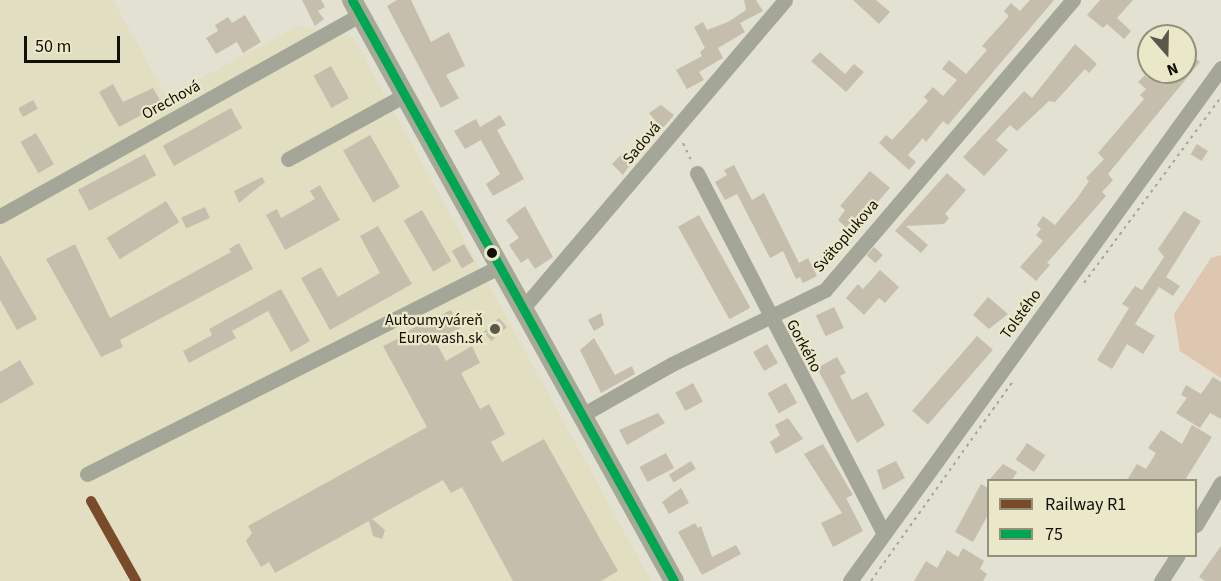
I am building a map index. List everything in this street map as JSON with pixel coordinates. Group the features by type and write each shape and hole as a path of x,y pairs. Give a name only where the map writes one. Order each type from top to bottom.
{"main road":[{"path":"356,7 675,581"}],"street":[{"name":"Sadová","path":"524,308 785,0"},
{"name":"Svätoplukova","path":"582,415 672,364 825,290 1073,0"},
{"name":"Orechová","path":"0,216 356,7"},
{"name":"Tolstého","path":"850,581 1221,68"},
{"path":"288,159 405,95"},
{"name":"Gorkého","path":"697,173 768,317 884,533"},
{"path":"87,474 501,266"},
{"path":"1197,523 1221,483"},
{"path":"1161,581 1176,557"}],"path":[{"path":"1079,290 1221,97"},
{"path":"675,131 697,173"},
{"path":"871,581 1015,378"}],"shaded area":[{"path":"0,0 113,0 166,96 299,26 353,37 651,581 0,581"},
{"path":"1221,255 1221,378 1180,351 1174,314 1211,258"}],"building":[{"path":"302,0 321,0 325,7 318,11 324,19 315,26"},
{"path":"397,0 411,0 431,42 449,32 465,66 446,75 459,98 441,108 387,6"},
{"path":"744,0 756,0 763,11 740,23 745,32 718,48 723,58 699,72 704,80 687,89 676,70 702,56 700,52 705,48 694,27 703,22 707,30 728,22 746,10"},
{"path":"853,0 876,0 890,12 879,24"},
{"path":"1030,0 1054,0 948,125 943,121 926,142 923,138 908,155 916,162 909,170 879,143 886,135 892,140 928,101 924,97 933,87 943,96 957,80 942,69 949,60 966,74 987,50 982,46 1009,16 1004,11 1011,3 1020,11"},
{"path":"1100,0 1133,0 1117,18 1131,31 1124,39 1107,24 1103,28 1087,15"},
{"path":"245,15 261,42 243,53 237,42 216,54 206,38 218,31 215,25 228,17 232,23"},
{"path":"1075,44 1097,64 1089,73 1085,69 1055,102 1049,101 1017,131 1010,125 996,140 1008,150 984,176 963,157 1024,91 1032,98"},
{"path":"820,52 845,74 854,64 864,72 846,92 811,61"},
{"path":"331,66 349,98 331,108 314,76"},
{"path":"113,84 123,102 153,88 162,104 119,127 99,92"},
{"path":"1140,84 1182,84 1108,174 1113,180 1102,192 1106,196 1047,263 1050,265 1036,281 1020,267 1043,241 1036,235 1041,229 1037,225 1043,216 1055,225 1078,197 1089,181 1086,178 1104,159 1098,153 1144,99 1140,95 1146,89"},
{"path":"33,100 38,109 23,117 18,108"},
{"path":"661,105 674,115 662,129 649,113"},
{"path":"231,108 242,128 174,166 163,146"},
{"path":"500,115 506,125 497,130 524,179 493,196 486,184 500,174 481,140 465,149 454,131 476,119 480,127"},
{"path":"36,133 54,164 38,173 20,142"},
{"path":"370,135 400,187 373,202 343,150"},
{"path":"1197,144 1208,151 1202,161 1191,154"},
{"path":"623,153 632,162 623,175 612,164"},
{"path":"145,154 156,175 89,211 78,190"},
{"path":"734,165 752,200 764,193 799,263 808,258 817,276 803,283 800,277 796,279 783,251 770,258 737,194 725,200 715,182 727,175 724,170"},
{"path":"870,171 890,188 851,232 838,220 845,210 840,206"},
{"path":"947,173 966,190 945,214 949,218 944,224 906,226 928,245 921,253 895,231"},
{"path":"262,177 265,182 239,203 234,191"},
{"path":"320,185 340,220 285,250 266,215 277,209 281,218 315,199 310,191"},
{"path":"166,201 179,222 120,259 107,238"},
{"path":"525,206 553,257 535,269 528,258 521,263 509,245 519,238 506,220"},
{"path":"205,207 210,218 186,229 181,218"},
{"path":"422,210 452,261 433,272 404,220"},
{"path":"1184,211 1201,221 1166,277 1180,286 1173,296 1159,287 1135,324 1155,336 1143,354 1127,344 1112,369 1097,360 1129,308 1122,304 1135,286 1142,290 1164,257 1158,249"},
{"path":"699,215 750,308 729,319 678,227"},
{"path":"378,226 412,284 330,330 301,278 321,267 338,297 380,273 360,236"},
{"path":"239,243 253,269 120,340 123,347 101,357 46,259 75,244 110,318 231,252 229,249"},
{"path":"464,244 474,261 462,268 452,251"},
{"path":"874,247 883,255 876,263 867,255"},
{"path":"0,255 37,319 17,330 0,300"},
{"path":"880,270 899,287 885,303 879,298 864,315 846,298 858,284 863,289"},
{"path":"281,289 310,341 291,352 268,311 232,331 236,338 189,363 183,351 212,335 209,329"},
{"path":"988,297 1008,314 989,329 973,315"},
{"path":"834,307 844,328 826,336 816,315"},
{"path":"451,310 461,328 435,340 446,361 472,346 480,363 461,373 480,409 489,404 505,434 491,442 502,462 544,439 618,571 601,581 513,581 462,487 451,493 443,480 372,519 385,530 382,539 373,536 369,521 275,573 269,562 261,567 246,541 252,533 248,526 427,427 383,346 399,338 397,336"},
{"path":"601,313 604,325 594,331 588,320"},
{"name":"Autoumyváreň Eurowash.sk","path":"499,318 507,327 491,341 483,332"},
{"path":"977,336 993,350 928,424 912,411"},
{"path":"594,338 615,375 632,366 635,374 601,393 580,350"},
{"path":"767,344 778,363 764,371 753,352"},
{"path":"837,357 846,373 840,376 852,400 867,392 885,425 857,443 817,368"},
{"path":"20,360 34,384 0,404 0,372"},
{"path":"1213,377 1221,382 1221,419 1210,413 1200,428 1176,413 1187,398 1181,395 1186,385 1201,394"},
{"path":"693,383 703,402 685,411 675,392"},
{"path":"786,383 797,403 779,413 768,393"},
{"path":"658,413 665,423 627,445 619,430"},
{"path":"788,418 803,439 776,454 770,442 780,435 775,425"},
{"path":"1192,425 1212,437 1186,479 1128,479 1137,464 1146,469 1156,453 1148,448 1161,430 1182,444"},
{"path":"1027,443 1045,455 1034,472 1016,460"},
{"path":"823,444 853,495 846,498 863,531 833,547 821,523 842,513 804,454"},
{"path":"666,453 674,468 647,482 640,467"},
{"path":"691,461 696,469 674,482 669,475"},
{"path":"896,461 905,478 883,490 877,470"},
{"path":"1003,464 1017,472 1013,479 990,479"},
{"path":"981,484 987,487 987,517 973,542 955,532"},
{"path":"681,488 689,503 669,514 662,502"},
{"path":"695,523 698,528 701,526 712,557 736,545 741,554 702,575 678,532"},
{"path":"1221,546 1221,581 1205,581 1199,577"},
{"path":"963,548 984,561 980,569 987,574 983,581 914,581 926,561 937,568 947,550 958,557"}],"rail line":[{"name":"R1","path":"91,501 136,581"}],"transit line":[{"name":"75","path":"352,0 674,581"}],"place":[{"name":"Autoumyváreň Eurowash.sk","path":"495,329"}]}
